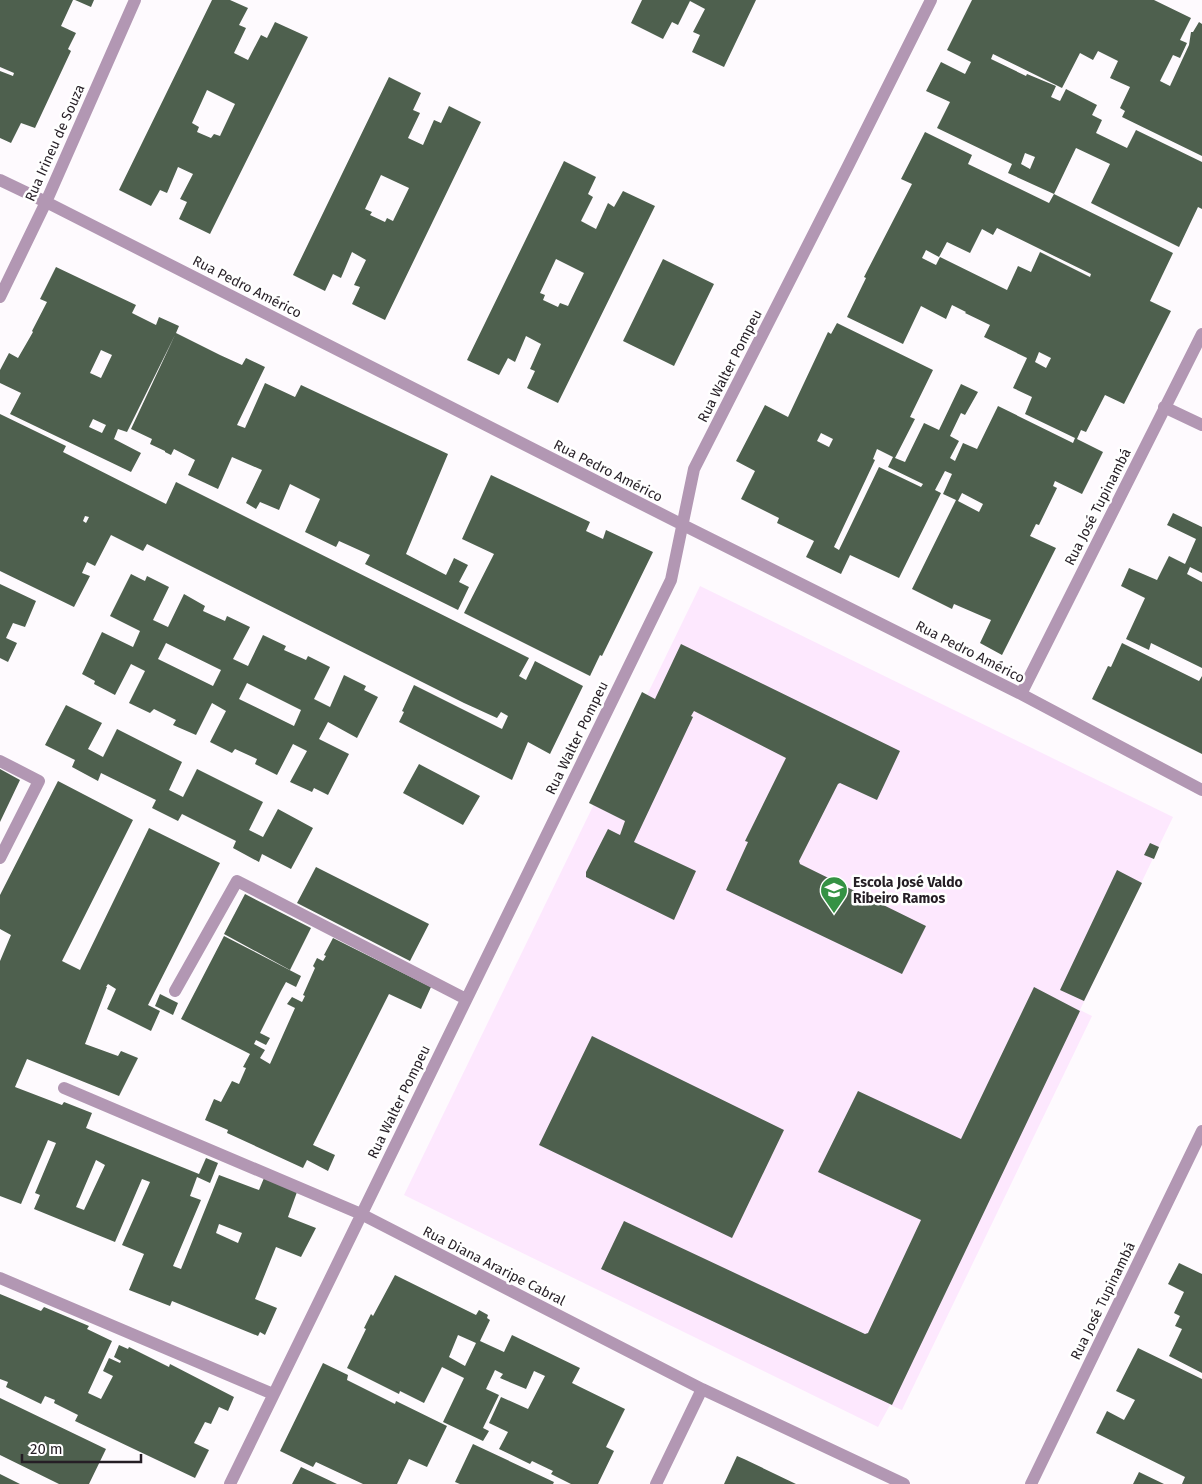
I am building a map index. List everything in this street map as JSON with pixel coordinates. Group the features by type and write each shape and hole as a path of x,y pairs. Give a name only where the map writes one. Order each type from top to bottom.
{"street":[{"name":"Rua Irineu de Souza","path":"0,298 46,202 135,0"},
{"name":"Rua Walter Pompeu","path":"230,1484 670,580 694,469 931,0"},
{"name":"Rua Pedro Américo","path":"0,180 1021,694 1202,790"},
{"name":"Rua José Tupinambá","path":"1021,694 1202,334"},
{"path":"1164,407 1202,425"},
{"path":"0,761 39,781 0,858"},
{"path":"175,991 237,881 466,999"},
{"name":"Rua Diana Araripe Cabral","path":"64,1088 361,1214 702,1389 904,1484"},
{"name":"Rua José Tupinambá","path":"1031,1484 1202,1131"},
{"path":"0,1278 273,1394"},
{"path":"656,1484 702,1389"}],"shaded area":[{"name":"Escola José Valdo Ribeiro Ramos","path":"700,586 1173,817 1080,1010 1092,1016 902,1410 890,1405 878,1427 404,1195"}],"building":[{"path":"0,0 73,0 61,26 76,33 68,49 71,51 35,128 21,123 11,143 0,138 0,71 13,76 14,73 0,67"},
{"path":"75,0 94,0 91,7"},
{"path":"212,0 230,0 248,8 239,25 246,28 234,53 248,60 261,35 267,38 275,22 308,37 210,234 179,219 187,202 180,199 193,174 178,167 167,193 160,190 151,206 119,190","holes":["207,90 235,104 220,136 214,134 211,138 197,132 199,127 192,123"]},
{"path":"642,0 756,0 724,67 692,52 700,35 693,32 705,9 690,1 678,25 672,22 663,39 631,23"},
{"path":"972,0 1154,0 1191,18 1180,40 1187,43 1180,58 1173,55 1160,81 1170,86 1189,45 1191,32 1193,32 1199,22 1202,24 1202,156 1122,117 1125,111 1120,108 1130,87 1110,78 1118,61 1098,51 1093,60 1080,53 1062,88 993,54 991,59 1026,76 1027,74 1056,86 1051,97 1060,101 1066,89 1097,105 1092,115 1102,120 1096,133 1127,148 1136,130 1202,162 1202,209 1198,207 1179,247 1091,203 1110,164 1076,148 1054,194 1008,173 1012,164 937,128 950,102 926,91 941,62 965,74 971,62 947,50","holes":["1025,153 1035,157 1030,169 1021,164"]},
{"path":"389,77 421,93 413,110 420,113 408,138 423,145 434,120 441,123 449,106 481,122 385,320 352,304 360,287 354,285 366,260 352,252 341,278 333,274 325,291 293,275","holes":["381,175 409,188 393,221 387,218 385,222 370,215 372,212 365,209"]},
{"path":"925,132 972,155 968,164 1049,203 1054,194 1173,253 1150,301 1171,311 1124,404 1105,395 1086,432 1081,430 1077,439 1103,452 1082,494 1055,481 1053,486 1057,488 1039,525 1036,524 1030,536 1056,548 1002,655 980,643 991,620 954,604 952,609 912,589 956,500 943,494 952,474 945,471 935,490 941,493 899,578 850,555 841,574 806,557 814,541 777,523 779,518 741,499 755,471 736,461 765,405 788,417 828,332 831,334 837,323 933,370 910,417 915,419 895,458 905,462 924,423 939,430 961,384 978,392 965,415 961,413 950,436 959,441 950,458 955,461 963,443 977,449 998,406 1073,443 1075,438 1025,414 1032,397 1013,388 1027,358 984,337 990,325 952,305 946,319 921,306 903,344 847,317 866,278 864,277 912,184 901,179","holes":["997,228 1091,274 1090,277 1040,252 1031,272 1018,266 1007,290 940,257 936,265 922,258 926,250 939,257 947,242 970,253 982,229 993,235","1039,352 1051,358 1046,368 1035,362","821,433 833,439 829,447 817,441","877,449 893,457 888,467 923,484 921,487 879,467 839,550 834,547 875,460 873,459","962,493 983,504 979,512 958,501"]},
{"path":"564,161 596,177 588,194 593,197 581,221 596,229 608,203 614,207 623,191 655,206 558,403 527,388 535,371 530,369 541,344 526,336 515,362 508,358 499,375 467,360","holes":["556,259 584,273 568,306 560,303 558,307 543,300 545,295 540,293"]},
{"path":"663,259 714,284 674,366 623,341"},
{"path":"56,267 136,305 132,313 156,325 159,317 179,326 176,333 220,355 242,365 246,358 265,367 237,425 245,428 265,383 295,397 301,385 448,454 406,554 446,575 454,558 468,565 459,582 469,587 458,610 365,564 370,555 339,541 336,547 305,532 320,499 290,484 279,510 260,502 256,509 246,503 262,470 232,457 218,489 188,475 195,460 174,449 171,455 150,444 152,439 131,429 175,335 127,432 118,429 114,439 141,453 131,472 10,414 21,393 0,383 0,370 9,353 18,358 33,332 47,302 40,299","holes":["101,350 112,355 101,378 90,373","93,419 106,425 102,433 89,427"]},
{"path":"0,414 66,446 63,452 166,504 176,482 529,658 519,676 526,680 535,661 583,686 550,754 528,742 512,780 399,722 414,685 502,729 508,716 501,712 497,718 464,703 147,544 143,551 111,535 95,566 87,562 82,573 90,576 74,607 0,571","holes":["85,516 89,517 86,523 83,521"]},
{"path":"491,475 590,522 586,531 603,539 606,530 653,552 602,656 600,655 590,676 464,613 494,554 462,539"},
{"path":"1173,513 1202,527 1202,573 1190,567 1187,574 1202,582 1202,668 1151,643 1149,650 1126,639 1145,598 1121,586 1129,568 1157,580 1169,556 1185,564 1196,539 1167,525"},
{"path":"131,574 145,581 147,576 169,587 153,620 168,627 184,594 205,606 203,611 225,621 227,616 250,627 233,659 248,666 263,635 286,646 284,650 306,660 308,656 330,667 314,699 330,707 344,675 366,686 364,690 378,697 357,738 328,722 319,739 349,754 328,795 314,788 312,792 290,782 307,751 293,744 277,775 255,764 257,759 235,749 232,753 210,742 226,711 212,703 196,735 173,725 176,720 154,709 150,713 129,703 145,671 131,664 115,695 94,684 95,681 82,674 102,632 133,647 140,631 110,616","holes":["166,643 221,670 213,686 158,659","247,683 301,710 294,726 239,699"]},
{"path":"0,584 36,601 25,627 13,623 6,638 17,643 8,662 0,658"},
{"path":"1122,643 1199,681 1202,676 1202,754 1092,699 1108,666 1111,667"},
{"path":"681,644 900,751 877,800 840,783 838,784 799,861 800,864 926,926 902,974 726,890 748,842 745,841 786,758 694,711 691,716 693,717 634,842 696,871 674,920 586,877 586,872 608,829 620,835 625,821 589,803 642,692 655,699"},
{"path":"66,705 102,723 88,749 103,757 117,729 182,762 169,790 183,797 197,769 263,802 249,830 263,837 278,809 313,828 291,869 262,854 259,862 233,848 236,841 182,814 178,821 152,808 156,800 101,773 98,781 72,767 75,760 45,745"},
{"path":"419,764 480,796 463,825 403,793"},
{"path":"0,769 20,780 0,822"},
{"path":"58,781 133,820 62,961 80,970 149,828 220,863 148,1005 160,1011 151,1031 107,1009 116,989 108,984 106,987 85,1044 118,1056 121,1051 138,1058 119,1096 27,1059 15,1087 62,1105 64,1102 92,1113 86,1128 199,1174 206,1158 218,1163 210,1183 197,1177 190,1196 201,1200 173,1266 181,1269 219,1175 259,1190 264,1178 297,1192 288,1217 316,1228 301,1257 276,1247 255,1299 277,1308 265,1335 260,1332 258,1336 172,1301 170,1306 129,1290 144,1254 122,1245 150,1182 142,1179 115,1242 34,1209 40,1195 35,1193 56,1143 48,1140 21,1204 0,1196 0,961 11,935 0,929 0,895","holes":["96,1160 105,1165 84,1210 76,1207","219,1224 242,1233 238,1243 216,1233"]},
{"path":"1150,843 1159,847 1154,859 1144,855"},
{"path":"316,867 429,924 410,961 297,903"},
{"path":"1117,870 1142,883 1084,1001 1060,990"},
{"path":"245,894 311,928 290,970 224,934"},
{"path":"224,936 301,976 296,987 286,982 281,991 260,1033 270,1038 266,1045 256,1040 254,1044 265,1050 260,1058 270,1064 295,1008 287,1004 292,997 302,1002 305,996 303,995 315,968 313,966 317,958 323,961 333,938 431,987 421,1009 389,994 313,1145 335,1155 328,1171 307,1160 303,1168 227,1133 228,1130 205,1120 214,1099 221,1102 232,1081 239,1084 246,1068 243,1067 250,1054 181,1019"},
{"path":"1034,987 1080,1011 892,1405 601,1269 624,1221 865,1334 868,1333 921,1220 818,1172 858,1091 961,1139"},
{"path":"160,994 178,1003 173,1015 155,1006"},
{"path":"592,1036 784,1130 732,1238 539,1145"},
{"path":"1179,1263 1202,1274 1202,1373 1169,1356 1182,1329 1175,1326 1180,1316 1174,1313 1184,1292 1168,1284"},
{"path":"395,1275 476,1315 479,1310 488,1315 487,1318 490,1320 480,1341 504,1352 512,1335 580,1368 572,1383 625,1409 606,1447 614,1451 598,1484 571,1484 551,1474 553,1471 532,1461 530,1464 499,1449 508,1432 489,1423 501,1397 528,1409 545,1376 534,1371 526,1389 500,1378 503,1374 495,1370 486,1389 499,1395 483,1428 489,1431 483,1441 443,1422 464,1378 442,1367 424,1403 400,1391 399,1394 347,1368 366,1329 364,1328 371,1314 373,1316","holes":["458,1335 476,1343 465,1366 449,1357"]},
{"path":"0,1294 41,1311 44,1307 89,1326 87,1329 112,1341 88,1393 101,1399 113,1376 103,1371 109,1358 120,1363 121,1361 114,1357 119,1345 128,1349 129,1347 169,1367 170,1364 234,1397 228,1411 219,1407 211,1424 205,1422 194,1443 209,1450 195,1478 75,1421 78,1415 54,1403 55,1400 45,1396 41,1404 6,1387 8,1382 0,1379"},
{"path":"1138,1348 1202,1379 1202,1484 1182,1484 1185,1477 1096,1433 1107,1411 1124,1420 1135,1400 1116,1391"},
{"path":"323,1363 348,1375 347,1380 395,1404 396,1401 447,1426 427,1467 409,1459 397,1484 363,1484 316,1462 313,1467 280,1451"},
{"path":"0,1398 106,1449 89,1484 59,1484 0,1455"},
{"path":"473,1444 554,1482 553,1484 460,1484 455,1482"},
{"path":"737,1456 744,1459 796,1484 724,1484"},
{"path":"301,1467 337,1484 292,1484"},
{"path":"1139,1472 1164,1484 1133,1484"},
{"path":"0,1474 20,1484 0,1484"}],"place":[{"name":"Escola José Valdo Ribeiro Ramos","path":"834,914"}]}
